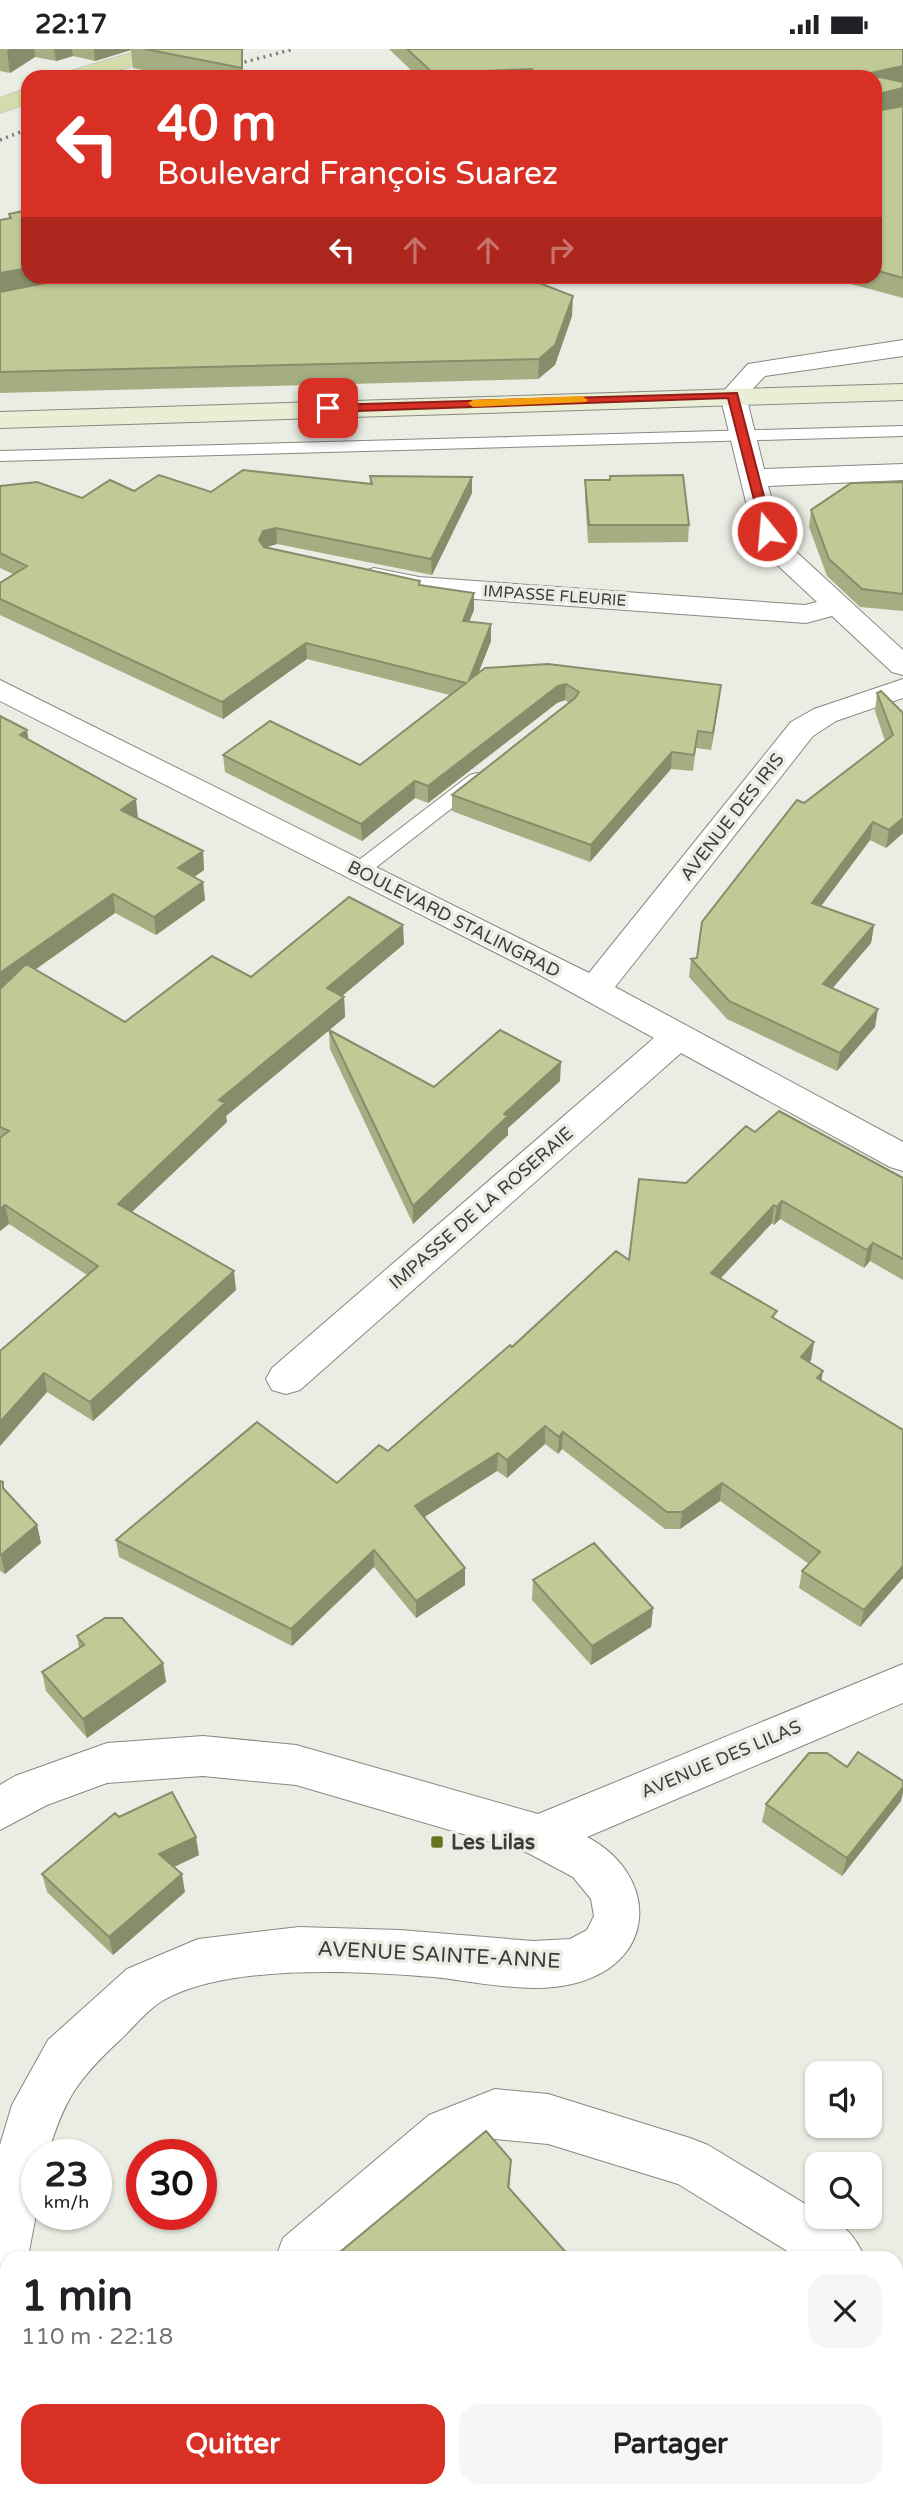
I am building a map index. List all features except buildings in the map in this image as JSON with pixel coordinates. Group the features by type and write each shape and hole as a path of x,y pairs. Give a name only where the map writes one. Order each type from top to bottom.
{"main road":[{"path":"98,70 166,49"},
{"path":"0,106 21,98"},
{"path":"0,420 903,391"}],"street":[{"path":"903,348 757,369 733,395 767,531 782,554 835,607 903,666"},
{"path":"753,478 903,472"},
{"name":"IMPASSE FLEURIE","path":"352,572 419,586 806,614 835,607"},
{"path":"867,633 903,633"},
{"name":"AVENUE DES IRIS","path":"594,990 802,729 825,715 903,688"},
{"name":"BOULEVARD STALINGRAD","path":"0,689 594,990 903,1158"},
{"name":"IMPASSE DE LA ROSERAIE","path":"286,1379 677,1037"},
{"name":"AVENUE DES LILAS","path":"539,1835 903,1683"},
{"name":"AVENUE SAINTE-ANNE","path":"0,1809 31,1790 107,1763 202,1756 296,1765 539,1835 590,1862 613,1890 618,1917 604,1946 575,1961 533,1964 400,1952 299,1949 198,1962 144,1985 66,2057 37,2105 18,2170 3,2251"},
{"path":"309,2251 447,2133 495,2113 548,2119 690,2163 830,2251"}],"lane":[{"path":"0,456 903,431"},
{"path":"358,871 490,769"}],"railway":[{"path":"214,70 294,49"},
{"path":"0,140 21,132"}],"slow traffic":[{"path":"473,403 582,400"}],"place":[{"name":"Les Lilas","path":"437,1842"}],"route":[{"path":"328,408 733,395 767,531"}]}
